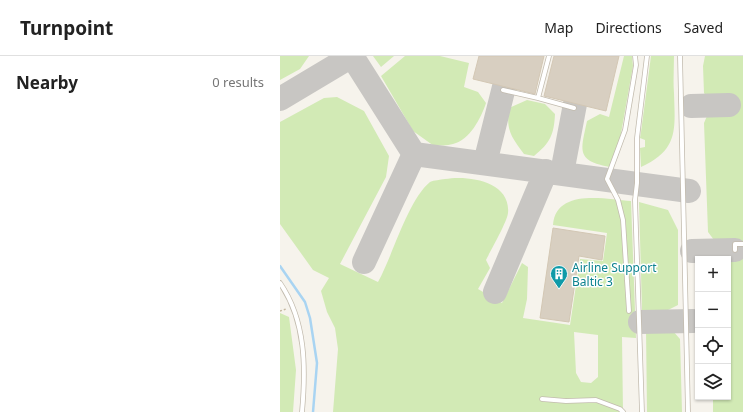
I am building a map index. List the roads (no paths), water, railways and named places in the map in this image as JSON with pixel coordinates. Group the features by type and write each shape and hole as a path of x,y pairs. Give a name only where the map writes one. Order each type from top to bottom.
{"lane":[{"path":"538,98 549,56"},
{"path":"629,311 623,220 618,200 607,179 625,130 636,65 635,56"},
{"path":"642,412 635,200 637,183 637,138 647,56"},
{"path":"680,56 688,412"},
{"path":"503,90 574,108"},
{"path":"735,250 735,244 743,244"},
{"path":"280,283 294,307 303,337 302,412"},
{"path":"542,399 566,401 596,400 620,409 623,412"}],"waterway":[{"path":"280,266 305,302 310,318 317,363 313,412"}],"place":[{"name":"Airline Support Baltic 3","path":"559,289"}]}
